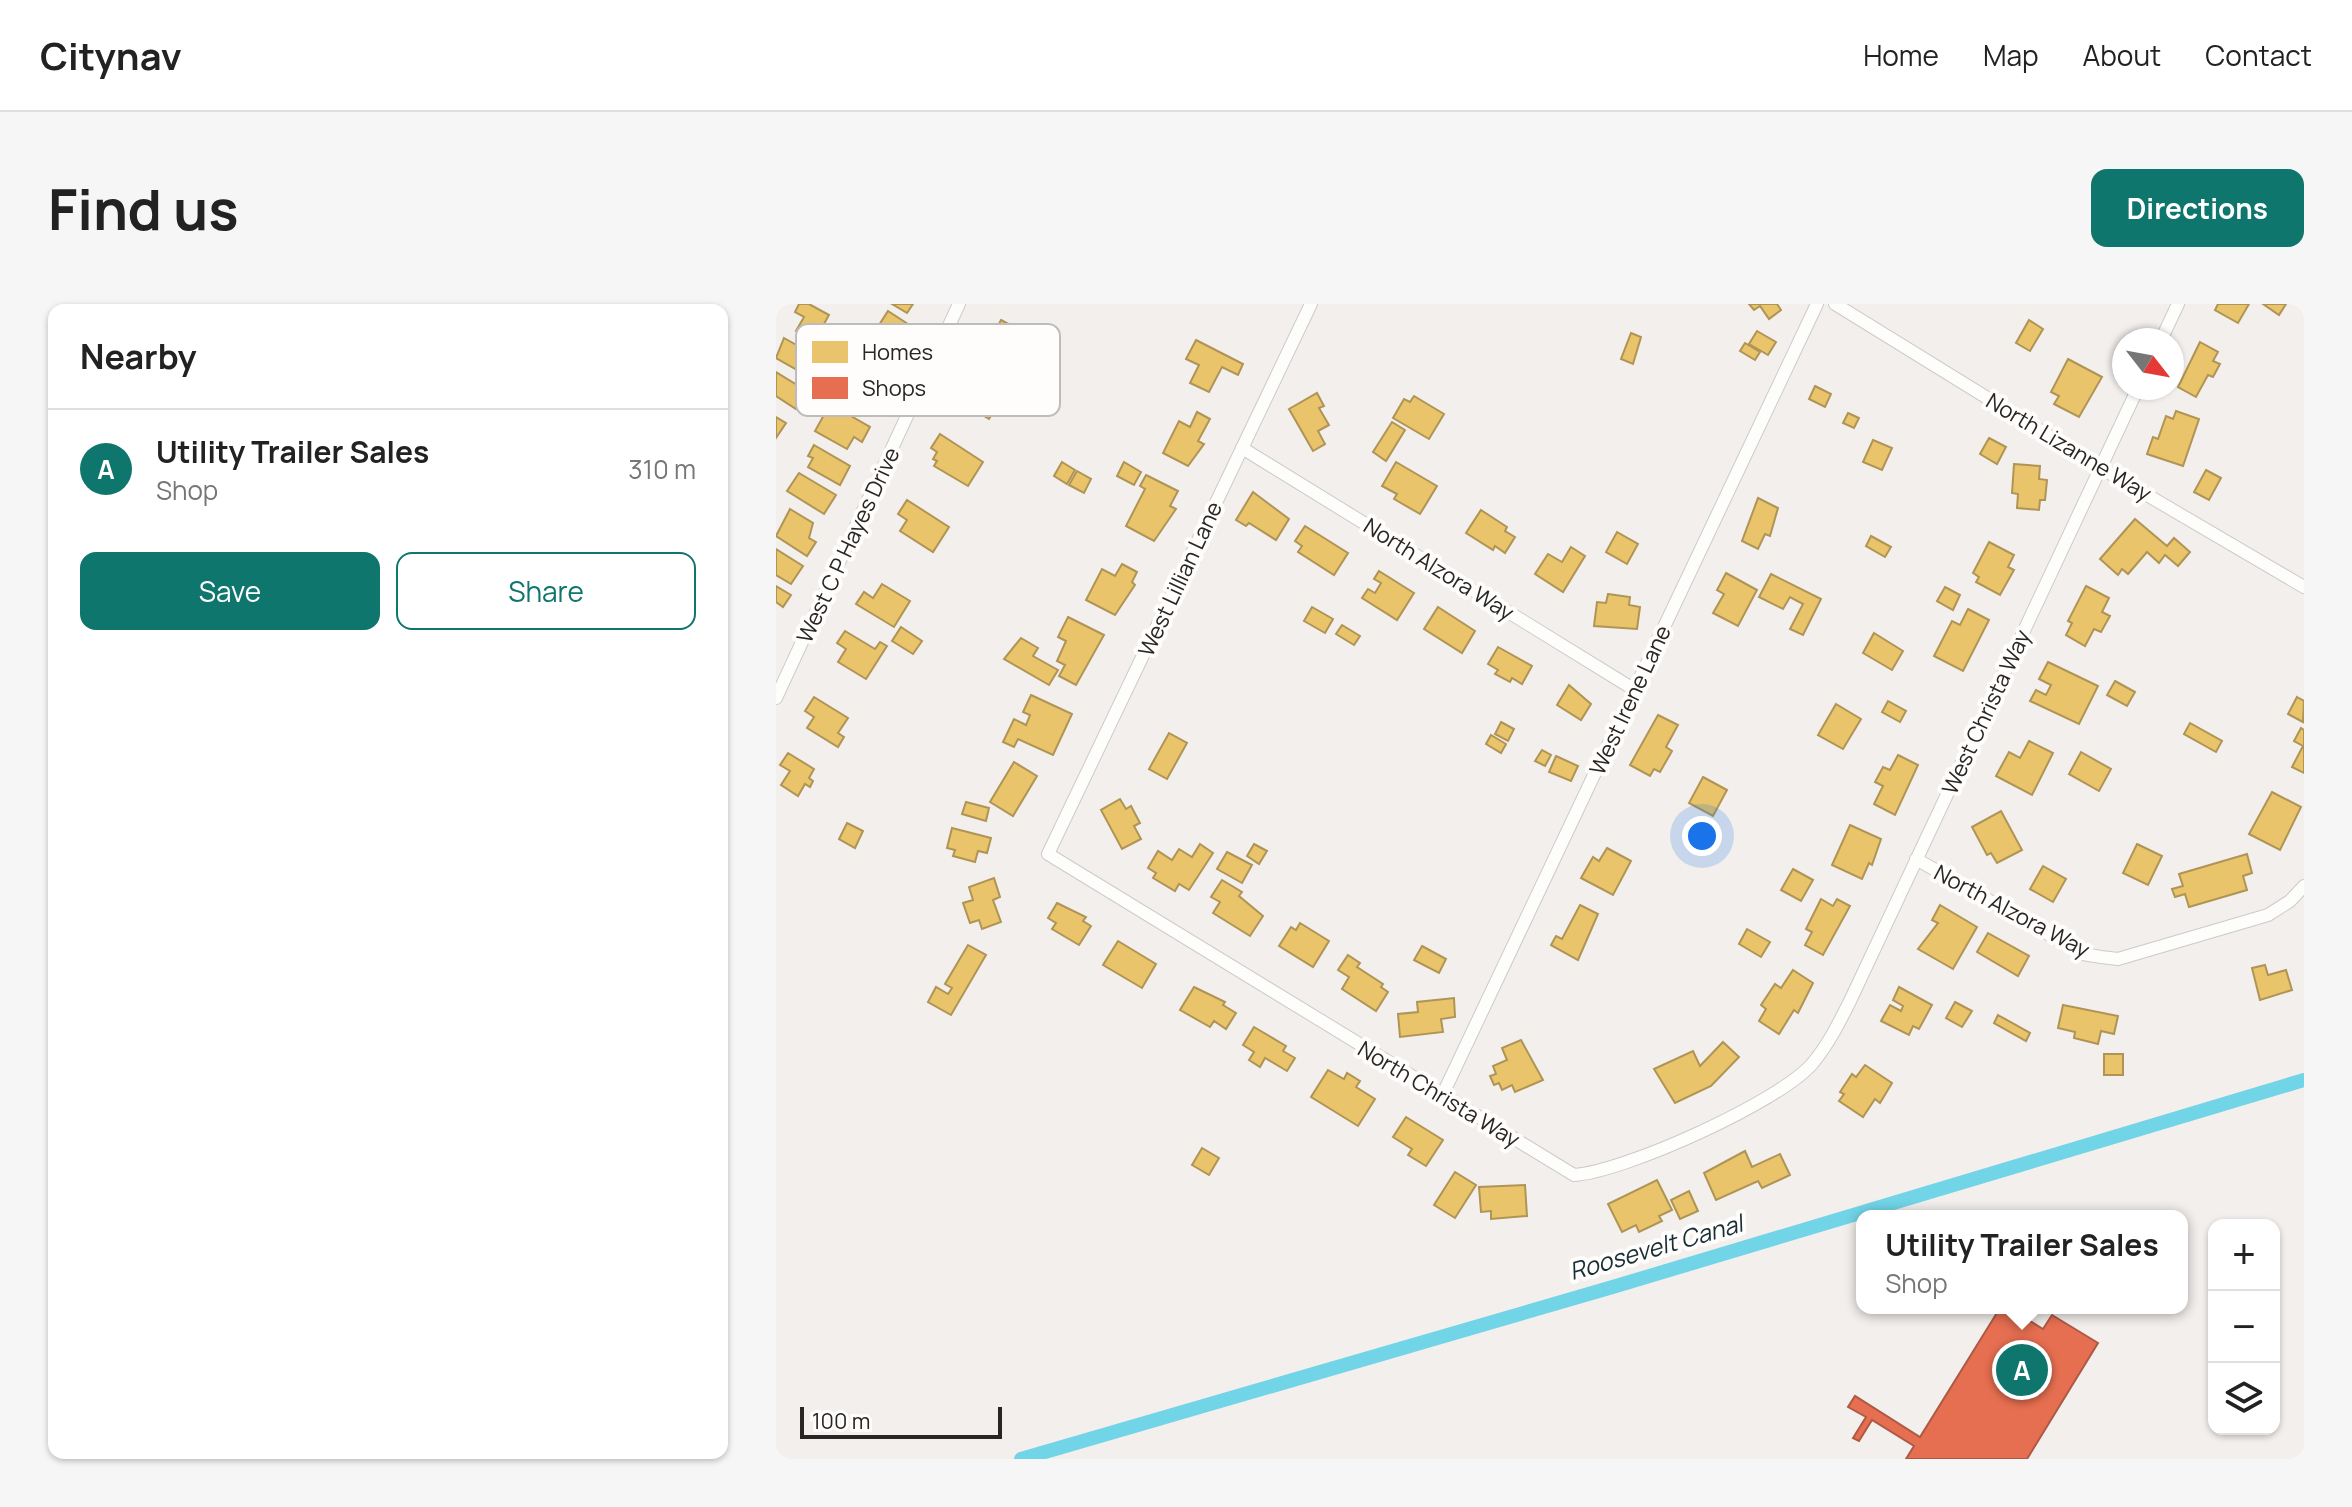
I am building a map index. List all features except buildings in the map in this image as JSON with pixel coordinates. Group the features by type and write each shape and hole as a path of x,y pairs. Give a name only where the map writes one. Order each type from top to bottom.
{"street":[{"name":"West C P Hayes Drive","path":"950,324 959,304"},
{"name":"West Lillian Lane","path":"1048,854 1311,304"},
{"name":"West Irene Lane","path":"1442,1096 1817,304"},
{"name":"North Lizanne Way","path":"1835,304 2101,468 2304,587"},
{"path":"2167,328 2178,304"},
{"name":"West Christa Way","path":"1833,1035 2132,400"},
{"name":"West C P Hayes Drive","path":"776,698 907,416"},
{"name":"North Alzora Way","path":"1242,448 1635,690"},
{"name":"North Christa Way","path":"1048,854 1574,1175 1595,1174 1691,1134 1781,1091 1811,1065 1833,1035"},
{"name":"North Alzora Way","path":"1916,859 2083,954 2118,959 2268,915 2290,901 2304,886"}],"waterway":[{"name":"Roosevelt Canal","path":"1870,1210 2304,1080"},
{"name":"Roosevelt Canal","path":"1021,1459 1856,1214"}],"place":[{"name":"Utility Trailer Sales","path":"2022,1370"}]}
